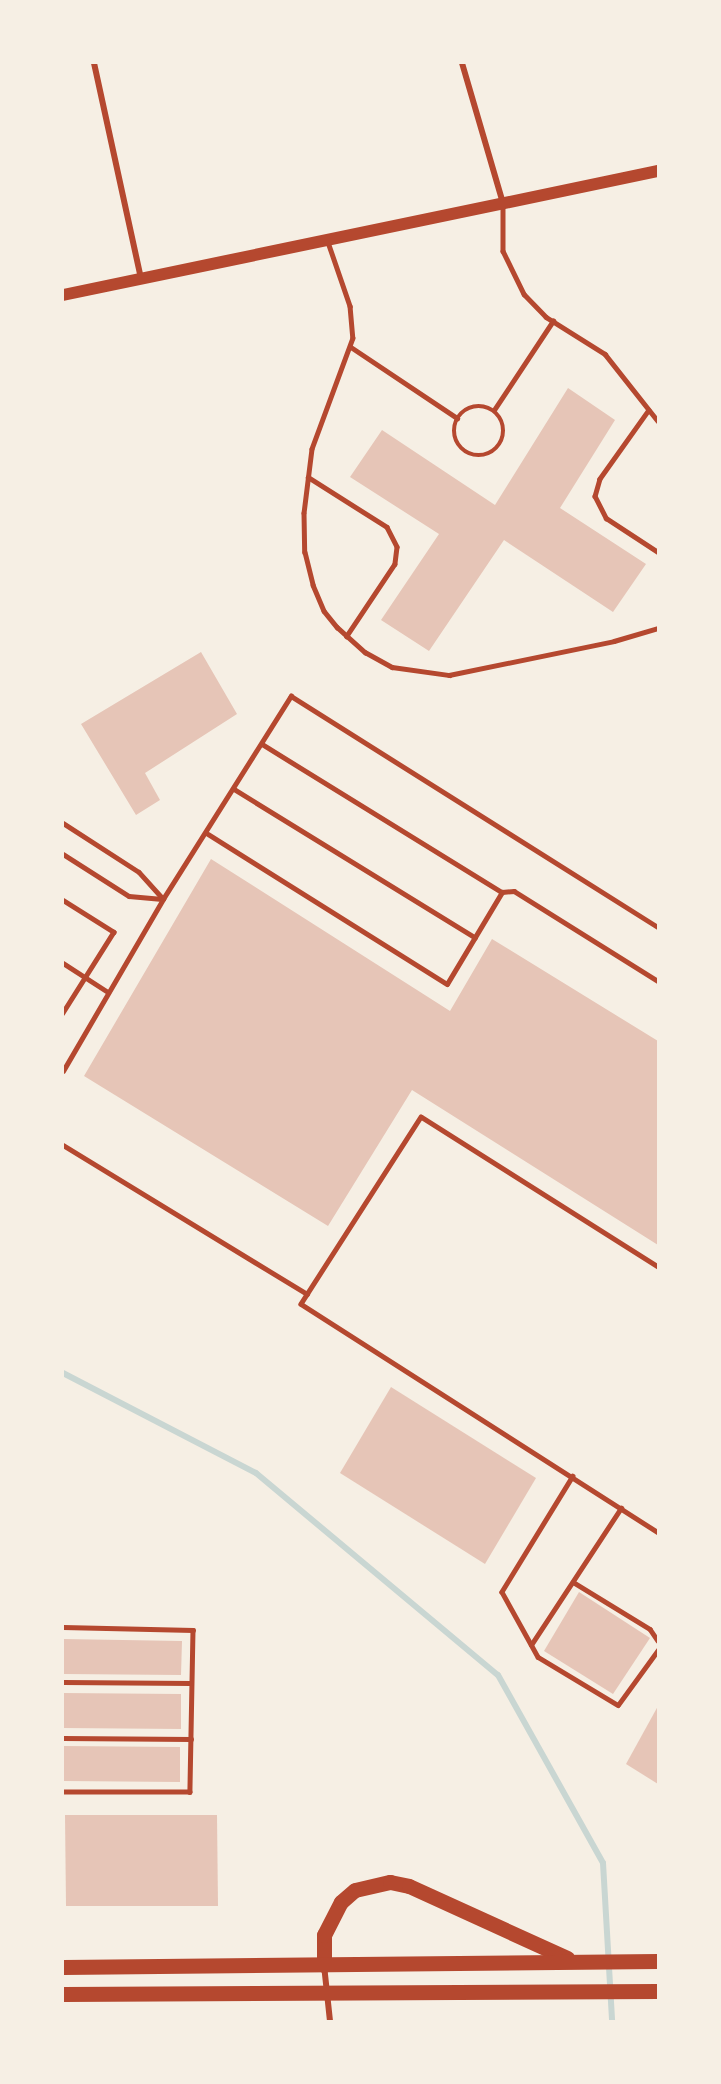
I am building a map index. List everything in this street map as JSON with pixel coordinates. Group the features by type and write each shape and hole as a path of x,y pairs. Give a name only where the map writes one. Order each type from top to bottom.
{"main road":[{"path":"63,295 658,171"},
{"path":"324,1965 324,1935 341,1902 355,1890 390,1882 410,1886 572,1961"},
{"path":"63,1967 655,1960"},
{"path":"63,1994 658,1991"}],"street":[{"path":"94,63 141,279"},
{"path":"462,63 503,203"},
{"path":"324,1965 329,1994 330,2021"}],"lane":[{"path":"503,203 503,251 510,271 524,294 553,321 605,354 658,421"},
{"path":"327,240 350,306 351,347 312,449 304,513 310,574 324,611 365,652 392,667 449,675 614,641 658,628"},
{"path":"494,410 553,321"},
{"path":"351,347 457,418"},
{"path":"469,407 494,410 505,431 499,447 485,456 469,454 456,442 457,418 469,407"},
{"path":"649,410 600,479 595,496 606,518 658,552"},
{"path":"308,477 387,527 398,547 395,564 347,636"},
{"path":"63,1071 163,899 208,834 291,696 658,927"},
{"path":"262,744 502,892 514,891 658,981"},
{"path":"234,789 476,937"},
{"path":"63,823 139,872 163,899"},
{"path":"208,834 447,984 502,892"},
{"path":"63,854 129,896 163,899"},
{"path":"63,900 114,932 63,1013"},
{"path":"63,963 108,992"},
{"path":"658,1267 421,1117 301,1304 658,1532"},
{"path":"63,1145 307,1294"},
{"path":"573,1476 502,1592 538,1656 618,1705 658,1650"},
{"path":"531,1645 621,1508"},
{"path":"573,1582 650,1629 658,1641"},
{"path":"63,1627 193,1630 190,1792 63,1792"},
{"path":"63,1682 191,1683"},
{"path":"63,1738 191,1739"}],"building":[{"path":"568,388 615,420 560,508 646,564 613,612 504,540 429,651 381,620 439,534 350,477 382,430 495,505"},
{"path":"201,652 237,714 145,773 160,800 136,815 81,724"},
{"path":"211,859 450,1011 492,939 658,1041 658,1245 412,1090 328,1226 84,1076"},
{"path":"391,1387 536,1478 485,1564 340,1473"},
{"path":"579,1592 650,1638 613,1694 544,1651"},
{"path":"63,1639 182,1641 181,1675 63,1674"},
{"path":"63,1693 181,1694 181,1729 63,1728"},
{"path":"658,1706 658,1784 626,1764"},
{"path":"63,1746 180,1747 180,1782 63,1781"},
{"path":"65,1815 217,1815 218,1906 66,1906"}],"waterway":[{"path":"63,1373 256,1473 498,1675 603,1863 612,2021"}]}
